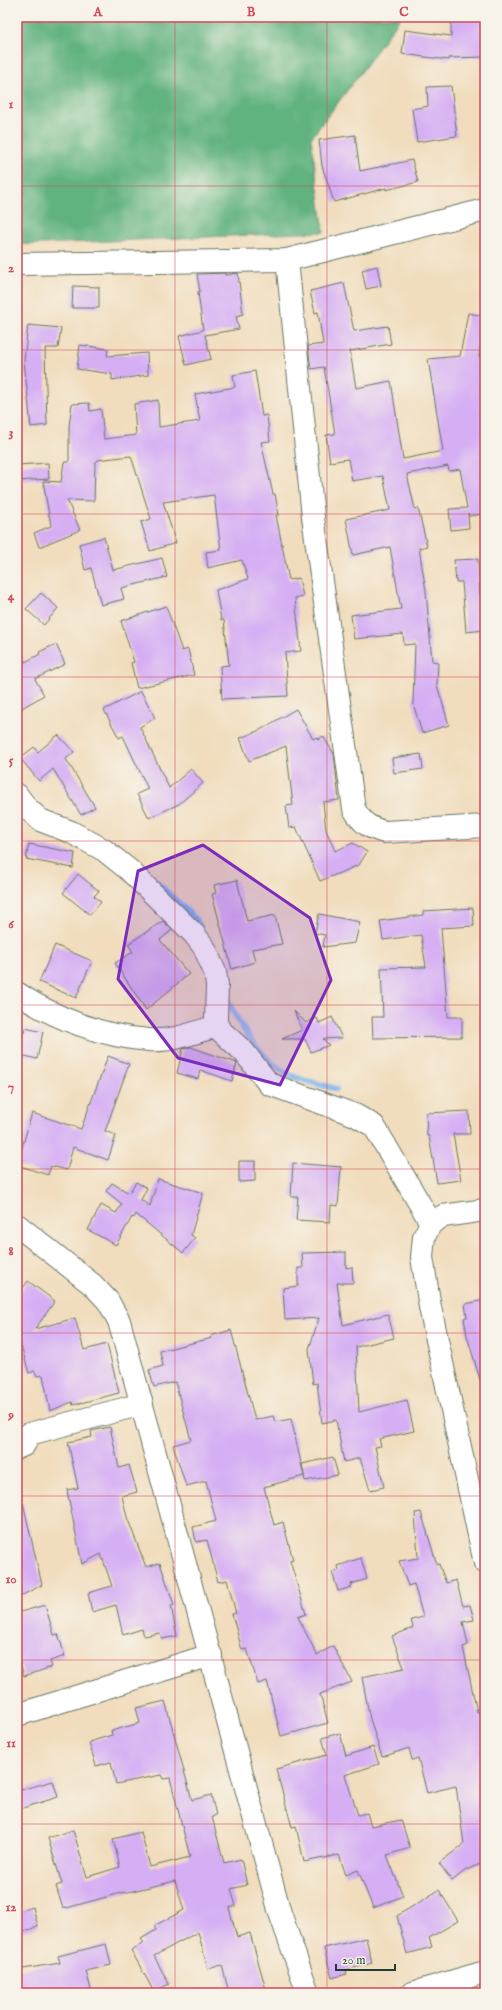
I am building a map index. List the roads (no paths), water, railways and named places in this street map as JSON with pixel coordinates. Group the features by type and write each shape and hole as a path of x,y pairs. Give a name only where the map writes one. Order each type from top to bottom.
{"street":[{"path":"17,264 286,260 485,210"},
{"path":"286,260 313,517 354,809 361,821 372,829 385,832 485,826"},
{"path":"17,796 40,820 71,832 104,850 129,870 194,934 204,947 215,972 218,1026 222,1032 244,1052 269,1084 355,1115 374,1126 431,1223"},
{"path":"17,993 54,1015 104,1032 149,1040 175,1038 218,1026"},
{"path":"485,1210 443,1216 431,1223 424,1238 422,1257 430,1307 485,1563"},
{"path":"17,1225 93,1285 108,1301 119,1321 280,1913 308,1993"},
{"path":"17,1448 24,1445 30,1434 142,1404"},
{"path":"17,1715 211,1656"},
{"path":"412,1993 485,1972"}],"waterway":[{"path":"152,878 195,919 200,927"},
{"path":"225,994 242,1027 257,1048 276,1066 286,1073 303,1080 336,1089"}]}
